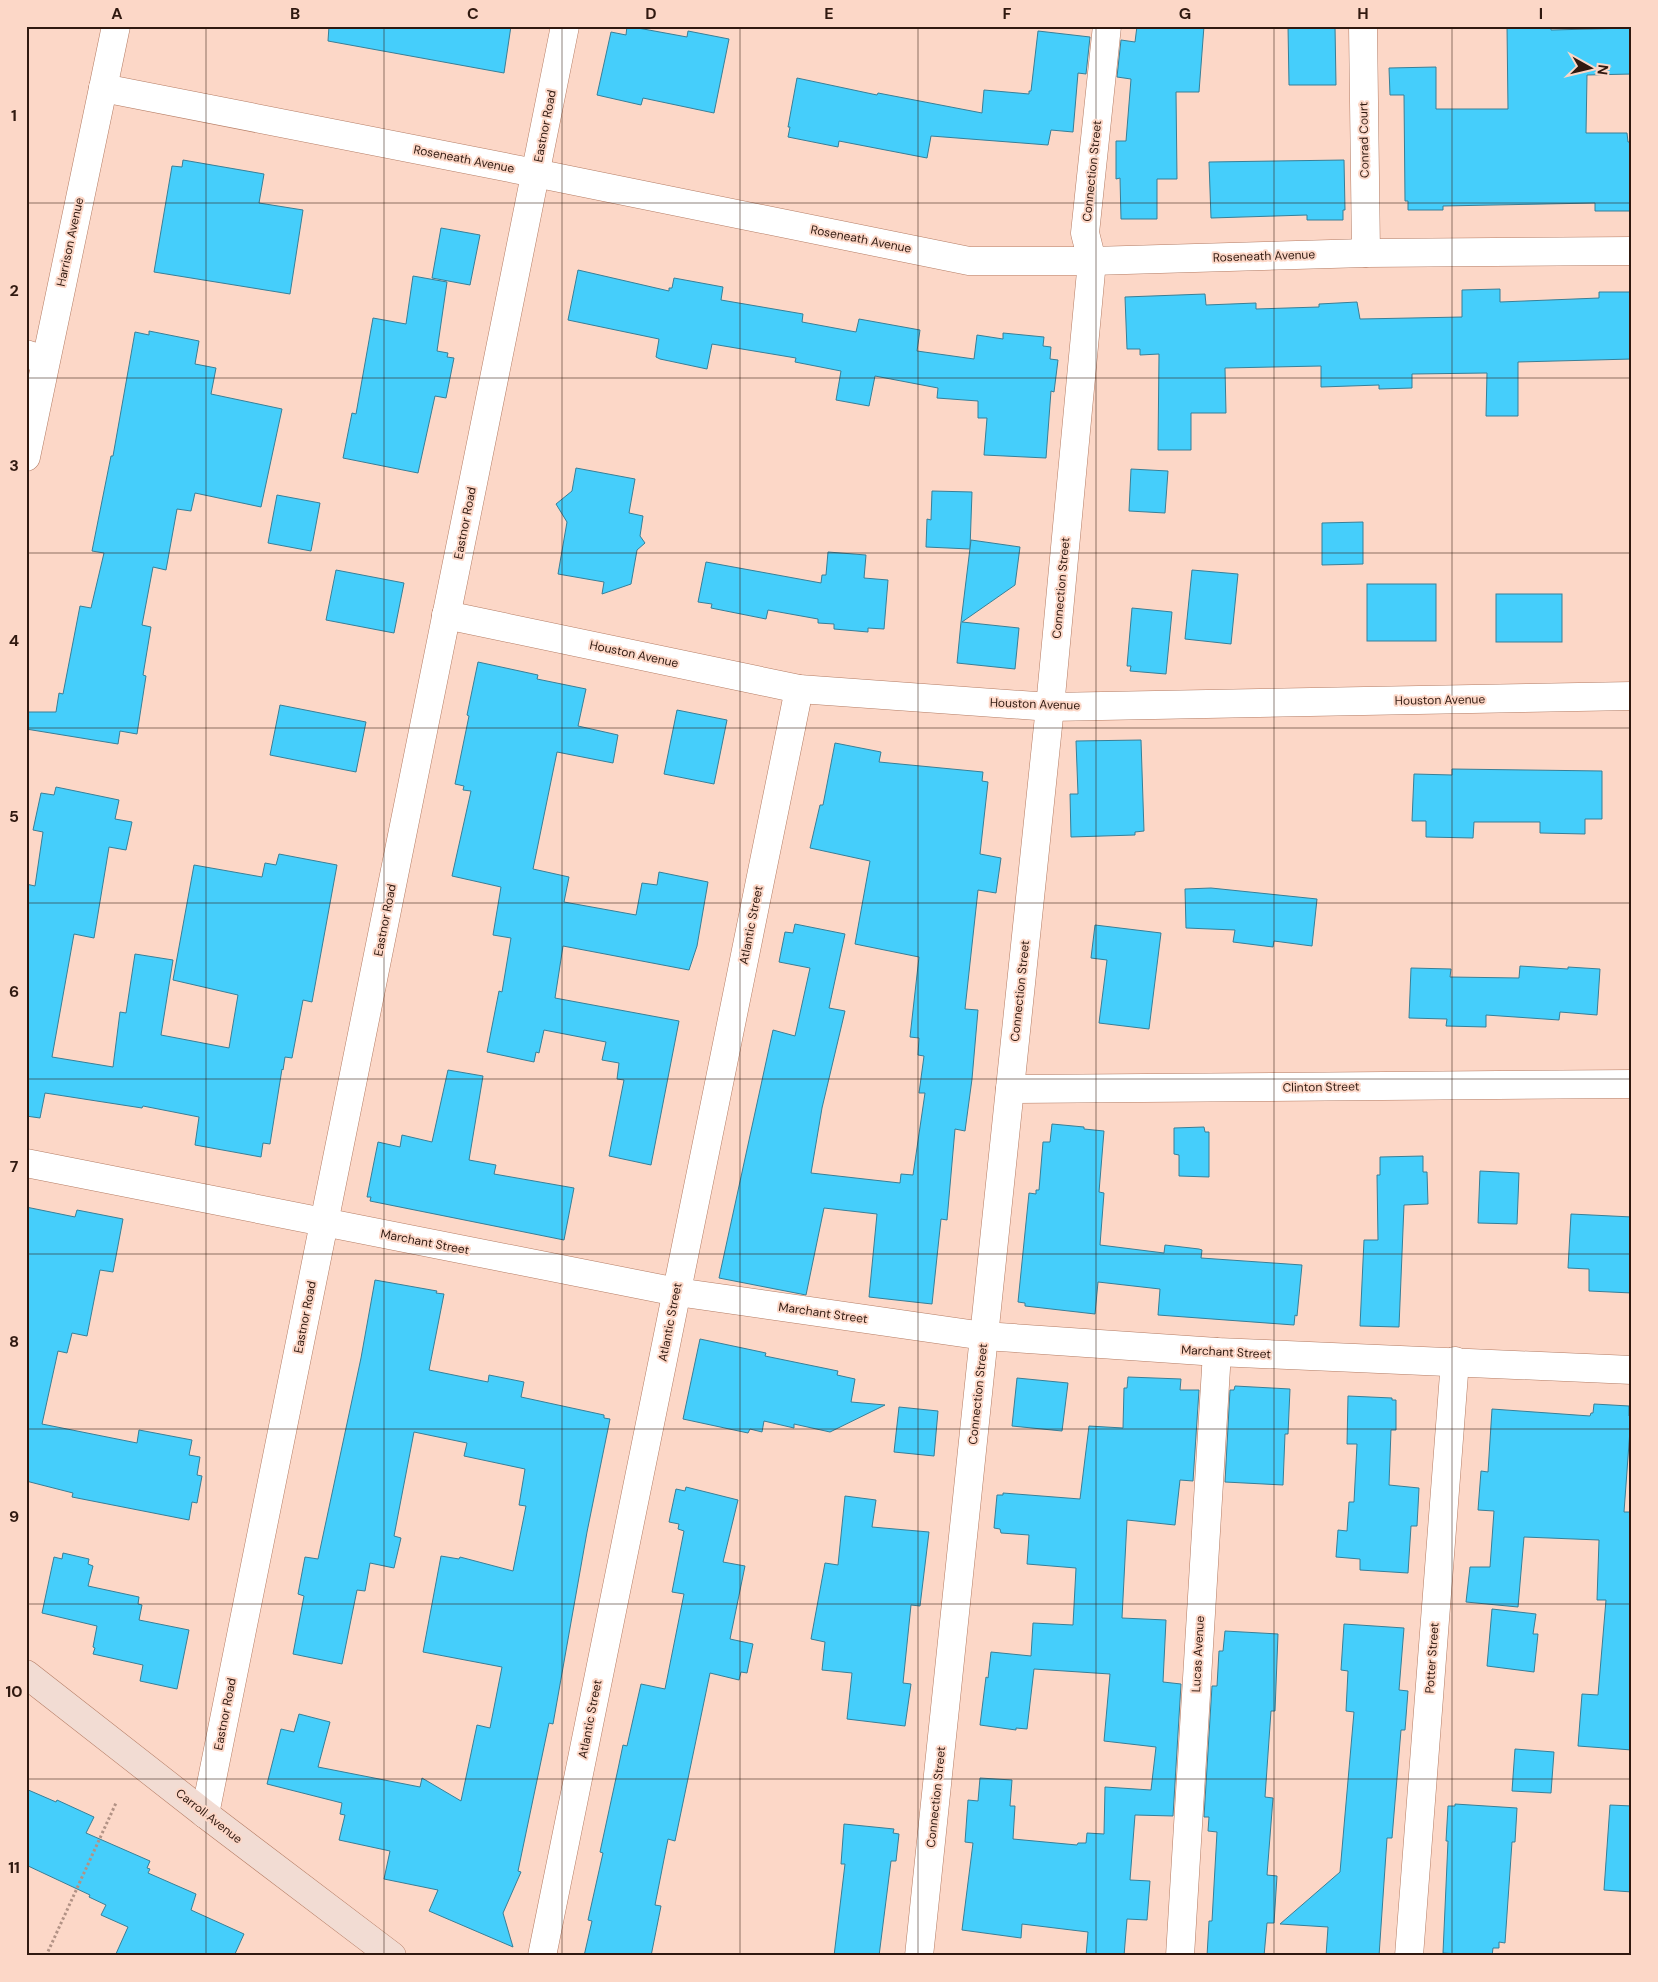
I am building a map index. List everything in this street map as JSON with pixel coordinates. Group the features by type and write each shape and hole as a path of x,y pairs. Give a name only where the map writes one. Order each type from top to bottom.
{"main road":[{"name":"Carroll Avenue","path":"26,1674 205,1814 392,1956"}],"street":[{"name":"Harrison Avenue","path":"26,457 36,357 103,88 116,26"},
{"name":"Eastnor Road","path":"205,1814 565,26"},
{"name":"Connection Street","path":"920,1956 1050,707 1092,261 1085,233 1107,26"},
{"name":"Conrad Court","path":"1363,26 1366,253"},
{"name":"Roseneath Avenue","path":"103,88 969,261 1092,261 1366,253 1632,250"},
{"name":"Houston Avenue","path":"446,615 799,689 1050,707 1632,696"},
{"name":"Atlantic Street","path":"542,1956 799,689"},
{"name":"Clinton Street","path":"1010,1090 1632,1084"},
{"name":"Marchant Street","path":"26,1163 677,1292 984,1336 1217,1352 1632,1370"},
{"name":"Lucas Avenue","path":"1180,1956 1217,1352"},
{"name":"Potter Street","path":"1409,1956 1455,1361"}],"path":[{"path":"46,1956 116,1803"}],"building":[{"path":"329,26 511,26 504,73 328,41"},
{"path":"627,26 687,37 688,31 729,39 714,113 643,98 641,105 597,95 611,32 626,35"},
{"path":"1137,26 1204,26 1199,92 1176,92 1177,179 1157,179 1157,219 1121,219 1120,178 1116,179 1116,141 1126,141 1131,79 1117,77 1121,40 1135,42"},
{"path":"1288,26 1335,26 1336,85 1289,85"},
{"path":"1507,26 1551,26 1551,30 1632,28 1632,74 1587,75 1586,133 1627,133 1628,142 1632,142 1632,211 1595,211 1595,203 1443,206 1443,210 1408,210 1408,201 1405,201 1404,95 1390,95 1389,68 1436,67 1436,109 1508,109"},
{"path":"1038,31 1090,37 1086,74 1078,73 1073,132 1051,130 1048,145 931,136 927,158 839,141 838,147 788,137 790,127 788,127 797,78 877,95 878,93 982,113 984,90 1029,94 1029,91 1031,91"},
{"path":"183,160 264,174 259,203 303,210 290,294 154,272 172,166 182,167"},
{"path":"1344,160 1345,210 1343,210 1343,220 1307,220 1307,215 1211,218 1209,162"},
{"path":"441,228 480,235 470,285 432,278"},
{"path":"578,270 669,291 669,288 672,288 674,278 723,287 721,300 803,314 802,322 856,332 859,319 920,330 917,351 974,359 977,335 1003,339 1003,333 1044,337 1043,346 1051,347 1050,359 1058,360 1054,392 1051,391 1046,458 984,455 987,418 978,418 978,401 937,398 938,388 875,376 869,406 836,400 841,371 795,362 796,358 712,344 707,369 660,359 656,357 659,339 568,320"},
{"path":"413,276 447,282 437,351 448,353 447,357 454,358 446,398 435,396 418,473 343,458 352,413 356,414 373,318 406,324"},
{"path":"1500,289 1500,302 1599,298 1599,292 1632,292 1632,359 1518,362 1518,416 1486,416 1487,373 1412,374 1412,388 1379,389 1379,385 1321,387 1321,366 1225,368 1226,413 1191,413 1191,450 1158,450 1159,354 1140,355 1140,349 1127,349 1125,297 1205,294 1206,305 1256,303 1256,309 1319,307 1319,304 1357,302 1360,319 1462,317 1462,290"},
{"path":"149,331 199,341 195,364 216,368 211,394 282,409 261,507 195,493 191,511 177,509 166,570 153,567 142,625 151,627 143,675 146,676 137,734 120,731 118,744 26,729 26,712 56,712 59,693 63,694 80,606 91,608 104,553 92,551 111,456 113,456 135,332 149,335"},
{"path":"576,468 635,479 629,513 643,516 640,536 645,543 637,550 631,584 602,594 604,582 558,574 567,522 556,504 572,491"},
{"path":"1131,469 1168,471 1165,513 1129,511"},
{"path":"932,491 972,492 970,549 926,547 927,519 931,520"},
{"path":"277,495 320,503 311,551 268,543"},
{"path":"1363,522 1363,564 1322,565 1322,523"},
{"path":"971,540 1020,547 1015,585 962,622 1019,628 1015,669 957,663"},
{"path":"828,552 866,555 864,578 888,580 884,629 868,628 868,632 834,629 834,624 818,623 818,619 768,610 766,619 711,608 712,604 698,602 706,562 821,583 822,575 826,575"},
{"path":"336,570 404,583 394,633 326,620"},
{"path":"1192,570 1238,574 1231,644 1185,639"},
{"path":"1367,584 1436,584 1436,641 1367,641"},
{"path":"1496,594 1562,594 1562,642 1496,642"},
{"path":"1132,608 1172,612 1166,674 1130,671 1131,666 1127,666"},
{"path":"478,662 538,675 537,679 586,689 578,726 618,735 613,763 557,752 533,869 569,877 564,902 636,915 642,883 657,885 659,872 708,882 697,946 689,970 563,946 555,998 679,1021 651,1165 609,1156 624,1080 617,1079 619,1063 602,1060 606,1042 544,1030 539,1053 536,1052 534,1062 487,1052 499,991 502,992 511,938 493,935 501,887 452,876 471,791 463,790 464,786 455,784"},
{"path":"280,705 366,722 356,772 270,755"},
{"path":"677,710 727,720 714,784 664,774"},
{"path":"1141,740 1144,831 1135,832 1135,835 1071,837 1070,794 1078,794 1076,741"},
{"path":"835,743 881,752 879,762 983,772 982,781 988,782 980,854 1001,858 996,893 978,890 965,1009 978,1010 972,1079 965,1131 955,1129 947,1220 941,1219 932,1304 869,1297 877,1214 824,1208 806,1295 719,1278 773,1030 795,1036 810,968 779,962 785,932 793,933 795,924 845,934 829,1008 845,1011 822,1108 811,1173 900,1183 901,1174 913,1175 925,1093 919,1093 924,1056 918,1055 919,1038 910,1037 919,957 855,944 870,861 810,848 820,805 823,805"},
{"path":"1452,769 1602,771 1602,819 1585,819 1585,834 1540,833 1540,822 1474,822 1473,838 1426,837 1426,821 1412,821 1414,774 1452,775"},
{"path":"56,787 119,800 115,819 132,822 126,850 109,847 94,938 74,934 52,1057 113,1067 120,1012 126,1013 135,954 173,960 161,1035 229,1048 238,995 173,980 194,865 262,877 265,863 276,865 279,854 337,865 312,1002 303,1000 292,1058 285,1057 282,1069 270,1144 263,1143 261,1157 195,1145 199,1117 143,1106 142,1108 45,1093 40,1118 26,1116 26,884 35,886 43,832 33,830 41,793 54,795"},
{"path":"1211,888 1317,899 1312,946 1274,941 1273,947 1233,942 1235,930 1186,928 1185,889"},
{"path":"1095,925 1161,933 1149,1029 1099,1023 1107,960 1091,958"},
{"path":"1520,966 1600,969 1597,1015 1560,1012 1559,1020 1486,1015 1486,1027 1446,1026 1447,1019 1409,1018 1411,968 1451,969 1450,977 1519,978"},
{"path":"448,1070 483,1076 469,1160 496,1165 494,1174 574,1188 564,1240 370,1201 371,1197 367,1197 378,1142 400,1147 402,1135 432,1142"},
{"path":"1052,1124 1104,1131 1099,1192 1104,1193 1100,1245 1164,1253 1165,1245 1202,1250 1201,1258 1302,1265 1297,1316 1295,1315 1294,1325 1158,1315 1160,1289 1098,1282 1095,1314 1025,1306 1025,1303 1018,1302 1029,1193 1036,1194 1036,1190 1039,1190 1043,1142 1050,1142"},
{"path":"1204,1127 1205,1132 1209,1132 1209,1177 1179,1176 1179,1155 1174,1154 1174,1128"},
{"path":"1423,1156 1423,1172 1427,1172 1428,1204 1404,1205 1399,1327 1360,1326 1364,1240 1378,1240 1377,1175 1380,1175 1380,1157"},
{"path":"1480,1171 1519,1173 1517,1224 1478,1223"},
{"path":"26,1207 75,1217 77,1210 123,1219 113,1272 100,1270 87,1336 72,1333 67,1353 58,1351 42,1424 137,1443 139,1430 192,1440 189,1455 200,1457 197,1475 202,1476 197,1503 192,1502 189,1520 72,1497 73,1493 26,1481"},
{"path":"1571,1214 1632,1217 1632,1293 1589,1291 1589,1269 1568,1268"},
{"path":"375,1280 437,1291 436,1293 444,1294 429,1370 488,1382 489,1375 524,1382 521,1397 604,1415 604,1418 610,1419 587,1532 553,1724 549,1723 518,1871 521,1872 503,1913 513,1947 429,1911 438,1890 384,1879 390,1851 339,1840 345,1815 340,1814 342,1803 267,1784 281,1729 294,1732 299,1714 330,1722 318,1767 420,1787 422,1778 461,1801 477,1725 490,1728 502,1667 423,1652 441,1556 459,1559 460,1557 513,1571 526,1506 519,1505 525,1469 464,1456 467,1443 414,1432 394,1536 401,1538 394,1568 370,1563 365,1591 357,1590 342,1664 293,1654 304,1596 298,1594 305,1557 318,1559 361,1358"},
{"path":"700,1339 766,1353 765,1356 838,1371 837,1375 855,1379 851,1402 885,1405 830,1432 794,1424 794,1428 764,1421 762,1432 750,1429 748,1433 683,1419"},
{"path":"1128,1377 1181,1379 1180,1390 1199,1390 1193,1481 1180,1480 1175,1525 1127,1520 1122,1618 1166,1620 1163,1682 1181,1684 1173,1816 1135,1815 1130,1880 1150,1881 1147,1920 1127,1919 1124,1956 1086,1956 1088,1932 1022,1924 1021,1938 962,1930 973,1843 965,1842 968,1800 978,1801 980,1778 1012,1780 1010,1806 1015,1806 1013,1839 1077,1845 1078,1843 1086,1843 1087,1833 1104,1834 1105,1787 1151,1790 1156,1747 1104,1741 1110,1674 1034,1669 1027,1729 1016,1728 1016,1730 980,1725 991,1652 1031,1656 1033,1623 1073,1625 1076,1568 1027,1564 1029,1535 1001,1533 1000,1529 994,1528 997,1495 1003,1495 1003,1493 1080,1499 1089,1426 1123,1428 1124,1388 1127,1388"},
{"path":"1017,1378 1068,1383 1062,1431 1012,1426"},
{"path":"1235,1386 1290,1389 1288,1434 1285,1434 1283,1485 1225,1482 1230,1390 1234,1390"},
{"path":"1348,1396 1392,1398 1392,1400 1396,1400 1396,1430 1391,1430 1389,1485 1419,1488 1417,1526 1411,1526 1408,1573 1360,1570 1360,1559 1336,1557 1338,1530 1347,1531 1349,1502 1354,1502 1357,1444 1347,1444"},
{"path":"1594,1404 1629,1406 1629,1416 1631,1416 1624,1512 1632,1512 1632,1750 1578,1746 1582,1694 1598,1695 1606,1600 1597,1600 1599,1540 1524,1537 1518,1607 1466,1602 1470,1567 1490,1567 1494,1511 1478,1510 1481,1471 1488,1472 1492,1409 1590,1416 1593,1413"},
{"path":"899,1407 938,1411 934,1456 894,1452"},
{"path":"686,1487 738,1500 723,1562 745,1566 730,1639 753,1644 747,1673 741,1672 739,1680 710,1673 675,1841 668,1839 655,1905 661,1906 651,1956 584,1956 592,1921 588,1920 603,1853 600,1852 623,1745 627,1746 641,1684 665,1689 684,1594 672,1592 684,1531 678,1529 679,1524 669,1522 676,1489 685,1491"},
{"path":"845,1496 876,1500 872,1527 929,1532 920,1606 911,1605 903,1683 911,1684 905,1726 847,1719 852,1673 822,1670 825,1642 811,1639 825,1563 838,1565"},
{"path":"63,1553 89,1559 88,1564 93,1566 88,1586 139,1597 138,1604 142,1605 139,1620 189,1630 177,1689 140,1681 143,1665 93,1654 97,1626 42,1613 54,1557 62,1559"},
{"path":"1492,1609 1536,1614 1533,1634 1538,1634 1534,1672 1487,1666"},
{"path":"1344,1624 1404,1628 1399,1690 1408,1691 1405,1730 1401,1730 1392,1838 1387,1838 1379,1956 1326,1956 1328,1927 1280,1924 1340,1872 1354,1712 1346,1711 1348,1671 1341,1670"},
{"path":"1225,1631 1278,1634 1275,1711 1271,1711 1265,1797 1273,1798 1267,1875 1277,1876 1274,1923 1267,1923 1264,1956 1207,1956 1209,1921 1212,1921 1217,1832 1208,1831 1209,1817 1204,1817 1212,1686 1217,1686 1219,1651 1223,1651"},
{"path":"1515,1749 1554,1752 1551,1793 1512,1791"},
{"path":"26,1789 56,1802 57,1800 94,1817 86,1833 150,1861 147,1868 150,1869 148,1873 196,1894 191,1910 244,1934 234,1956 115,1956 128,1927 101,1915 106,1905 89,1897 90,1895 26,1865"},
{"path":"1455,1804 1517,1808 1515,1842 1512,1842 1505,1943 1499,1942 1499,1948 1493,1948 1492,1956 1443,1953 1448,1806 1455,1806"},
{"path":"1610,1805 1632,1806 1632,1892 1604,1890"},
{"path":"844,1824 894,1829 893,1833 899,1834 896,1861 891,1861 879,1956 834,1956 845,1864 841,1864"}]}
